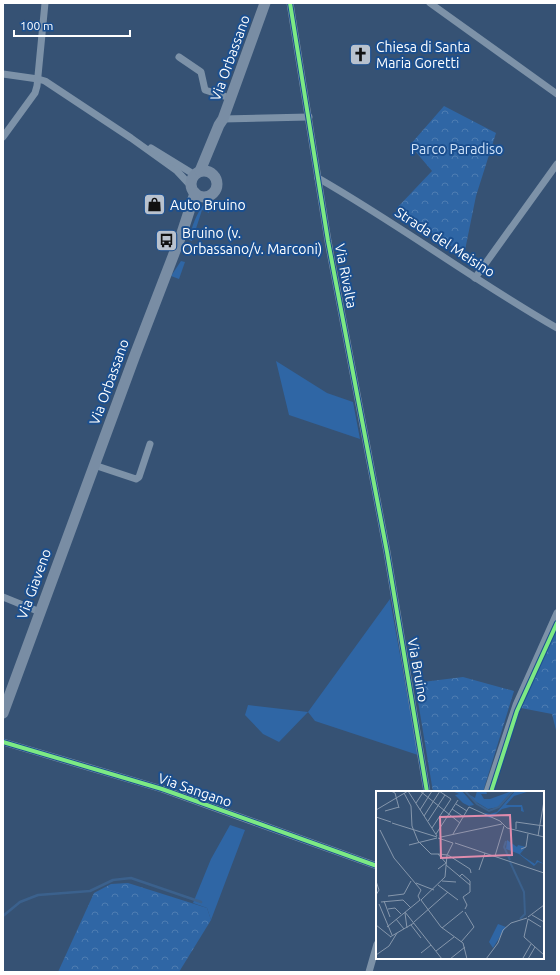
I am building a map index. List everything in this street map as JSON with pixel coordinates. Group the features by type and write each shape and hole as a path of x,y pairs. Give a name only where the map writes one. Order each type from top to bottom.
{"main road":[{"name":"Via Orbassano","path":"94,465 182,233 197,184 219,125 223,119 266,5"},
{"name":"Via Orbassano","path":"197,184 210,196 216,190 218,181 213,174 212,164 223,126 223,119"},
{"path":"197,184 207,171 213,174"},
{"name":"Via Giaveno","path":"3,713 94,465"}],"street":[{"path":"3,137 35,93 38,79 45,3"},
{"name":"Via Rivalta","path":"290,3 328,241 386,552"},
{"path":"430,3 557,94"},
{"path":"179,57 201,72 205,90 230,98"},
{"path":"3,74 45,81 197,184"},
{"path":"223,119 309,117"},
{"path":"131,138 197,184"},
{"path":"475,278 557,164"},
{"name":"Strada del Meisino","path":"318,178 359,202 475,278 556,326"},
{"path":"94,465 136,479 139,477 150,444"},
{"name":"Via Bruino","path":"386,552 427,791"},
{"path":"3,597 40,612"},
{"path":"487,791 516,705 557,613"},
{"name":"Via Sangano","path":"3,742 162,789 376,866"},
{"path":"368,972 376,947"}],"green space":[{"name":"Parco Paradiso","path":"444,106 496,133 476,196 464,255 396,209 432,171 410,145"},
{"path":"206,202 210,203 209,213 202,210 192,241 189,240 195,220"},
{"path":"181,261 185,262 179,279 171,276"},
{"path":"276,361 327,393 353,402 360,439 289,415"},
{"path":"390,599 418,755 315,721 308,712"},
{"path":"557,624 557,734 552,714 521,708"},
{"path":"463,677 514,691 483,791 433,791 415,683"},
{"path":"248,705 308,712 279,742 263,734 245,715"},
{"path":"230,825 245,830 211,920 207,908 193,903 211,859"},
{"path":"128,883 207,908 211,920 179,972 58,972 94,893 111,884"}],"waterway":[{"path":"3,916 20,902 38,895 90,891 113,880 131,878 201,902"}],"cycle path":[{"path":"290,3 328,241 387,552 427,791"},
{"path":"491,791 517,711 557,623"},
{"path":"3,742 162,789 376,866"}],"place":[{"name":"Chiesa di Santa Maria Goretti","path":"361,55"},
{"name":"Auto Bruino","path":"155,205"},
{"name":"Bruino (v. Orbassano/v. Marconi)","path":"166,241"}]}
